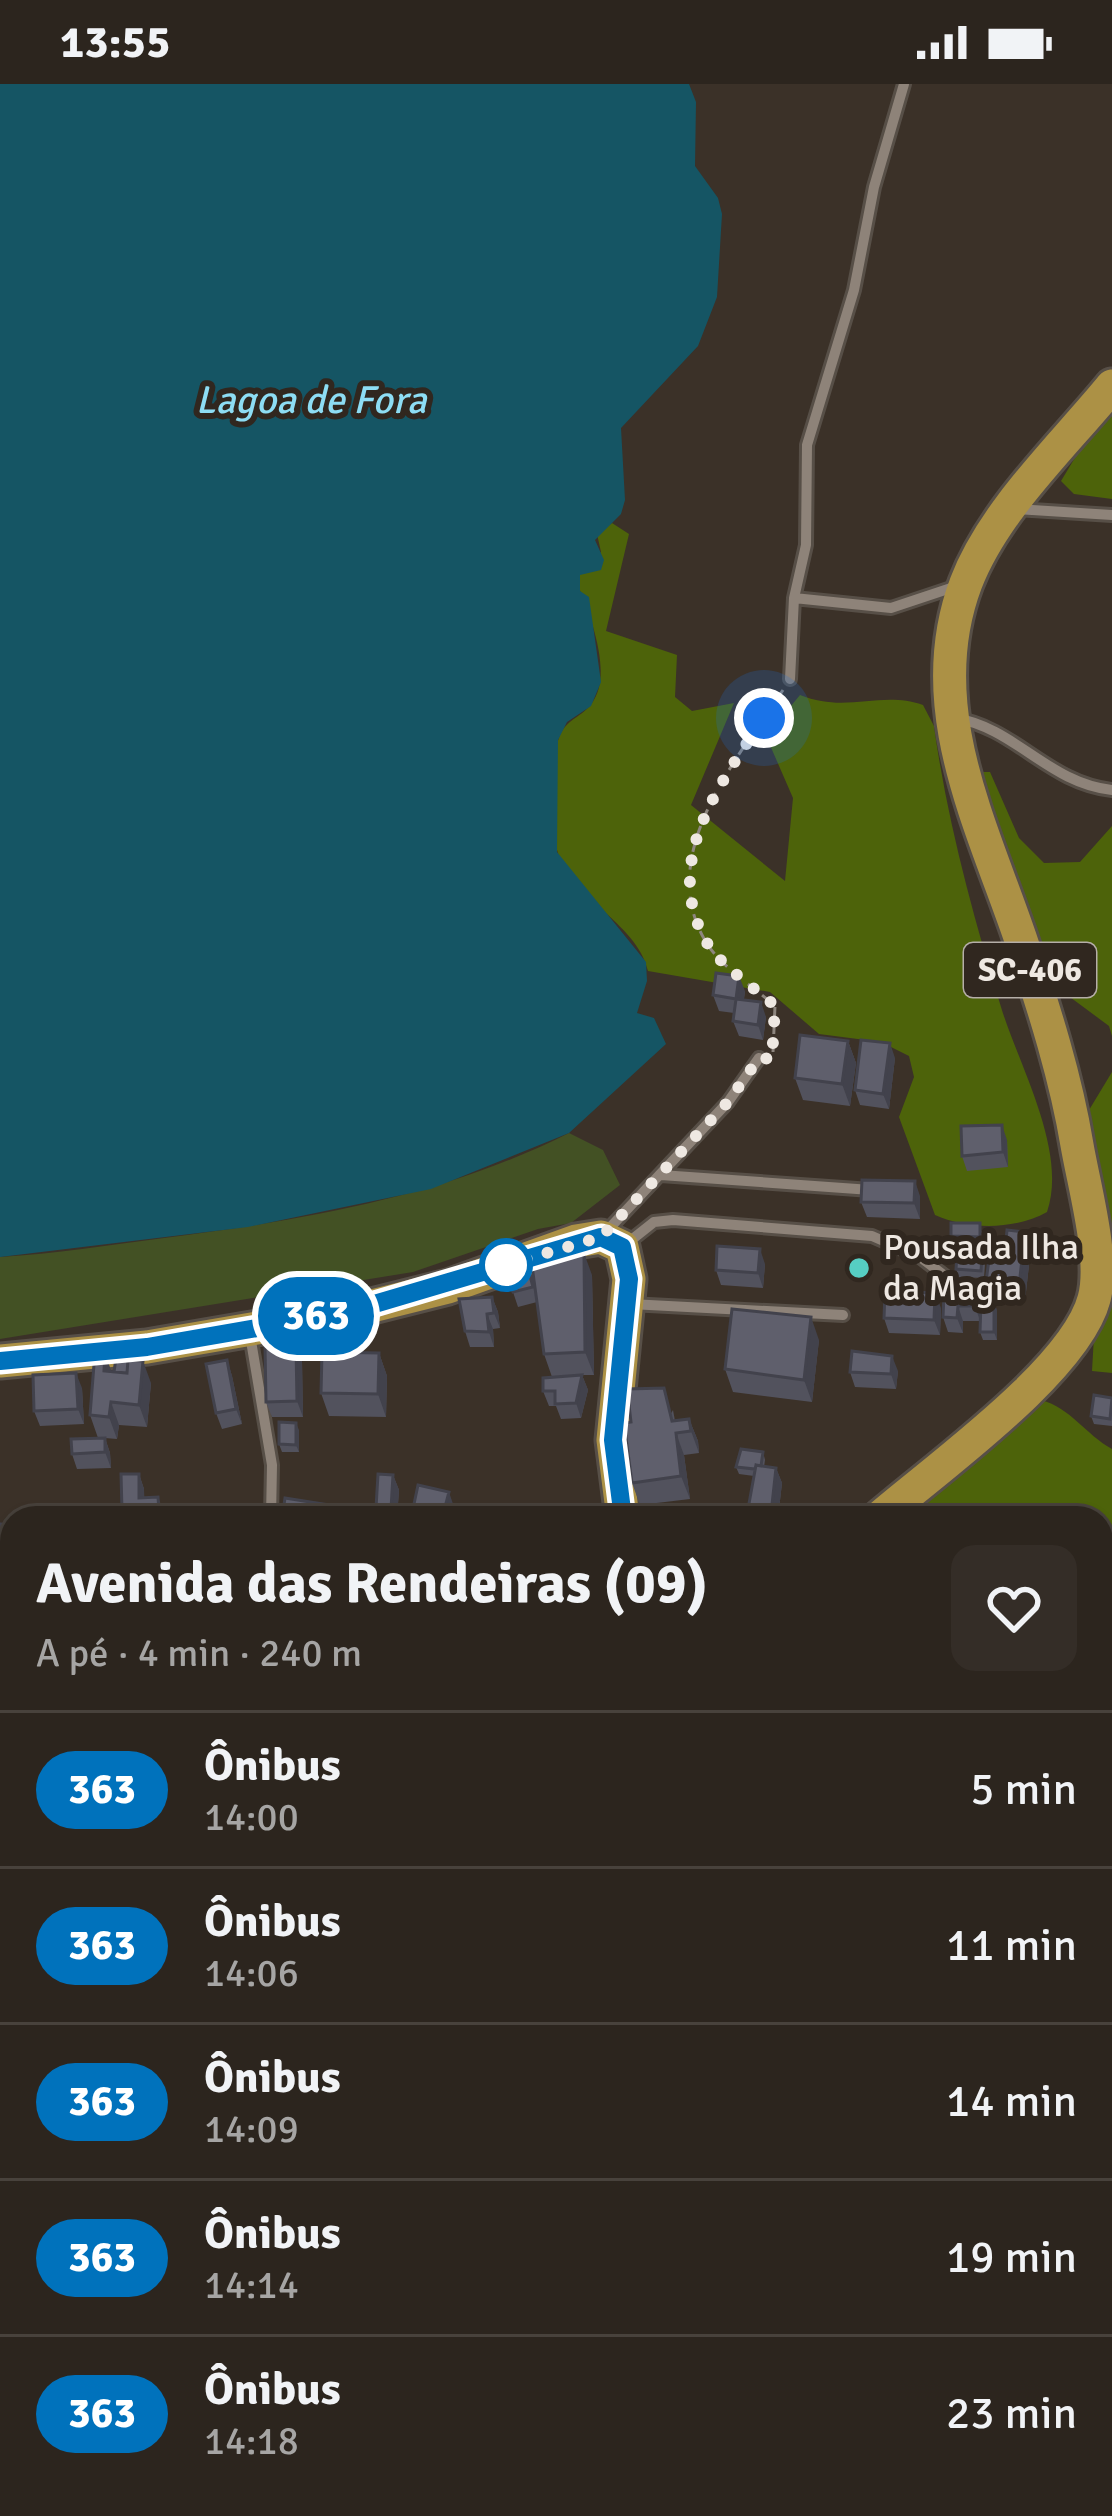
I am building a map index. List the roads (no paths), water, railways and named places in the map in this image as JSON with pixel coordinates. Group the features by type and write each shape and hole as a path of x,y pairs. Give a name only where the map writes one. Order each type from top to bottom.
{"main road":[{"name":"SC-406","path":"893,1506 1040,1378 1073,1342 1095,1297 1092,1235 1073,1118 1023,945 983,838 951,717 948,655 967,582 1012,508 1112,386"},
{"path":"0,1361 147,1347 385,1304 545,1250 611,1242 629,1279 613,1440 621,1506"}],"lane":[{"path":"790,680 794,598 806,545 807,445 854,290 874,187 904,84"},
{"path":"1012,508 1112,514"},
{"path":"794,598 891,608 967,582"},
{"path":"951,717 987,723 1059,775 1112,790"},
{"path":"611,1242 759,1058"},
{"path":"661,1175 871,1190"},
{"path":"611,1242 654,1222 673,1220 872,1236 920,1257 989,1305"},
{"path":"626,1304 843,1315"},
{"path":"248,1326 272,1465 271,1506"}],"water":[{"name":"Lagoa de Fora","path":"0,84 689,84 696,102 695,166 718,198 722,214 717,297 698,346 621,428 625,500 621,514 595,540 604,560 601,570 580,575 580,591 589,597 601,682 591,706 567,722 558,740 557,852 646,962 647,981 637,1013 654,1018 666,1044 569,1133 431,1189 248,1227 0,1257"}],"place":[{"name":"Pousada Ilha da Magia","path":"859,1268"}]}
